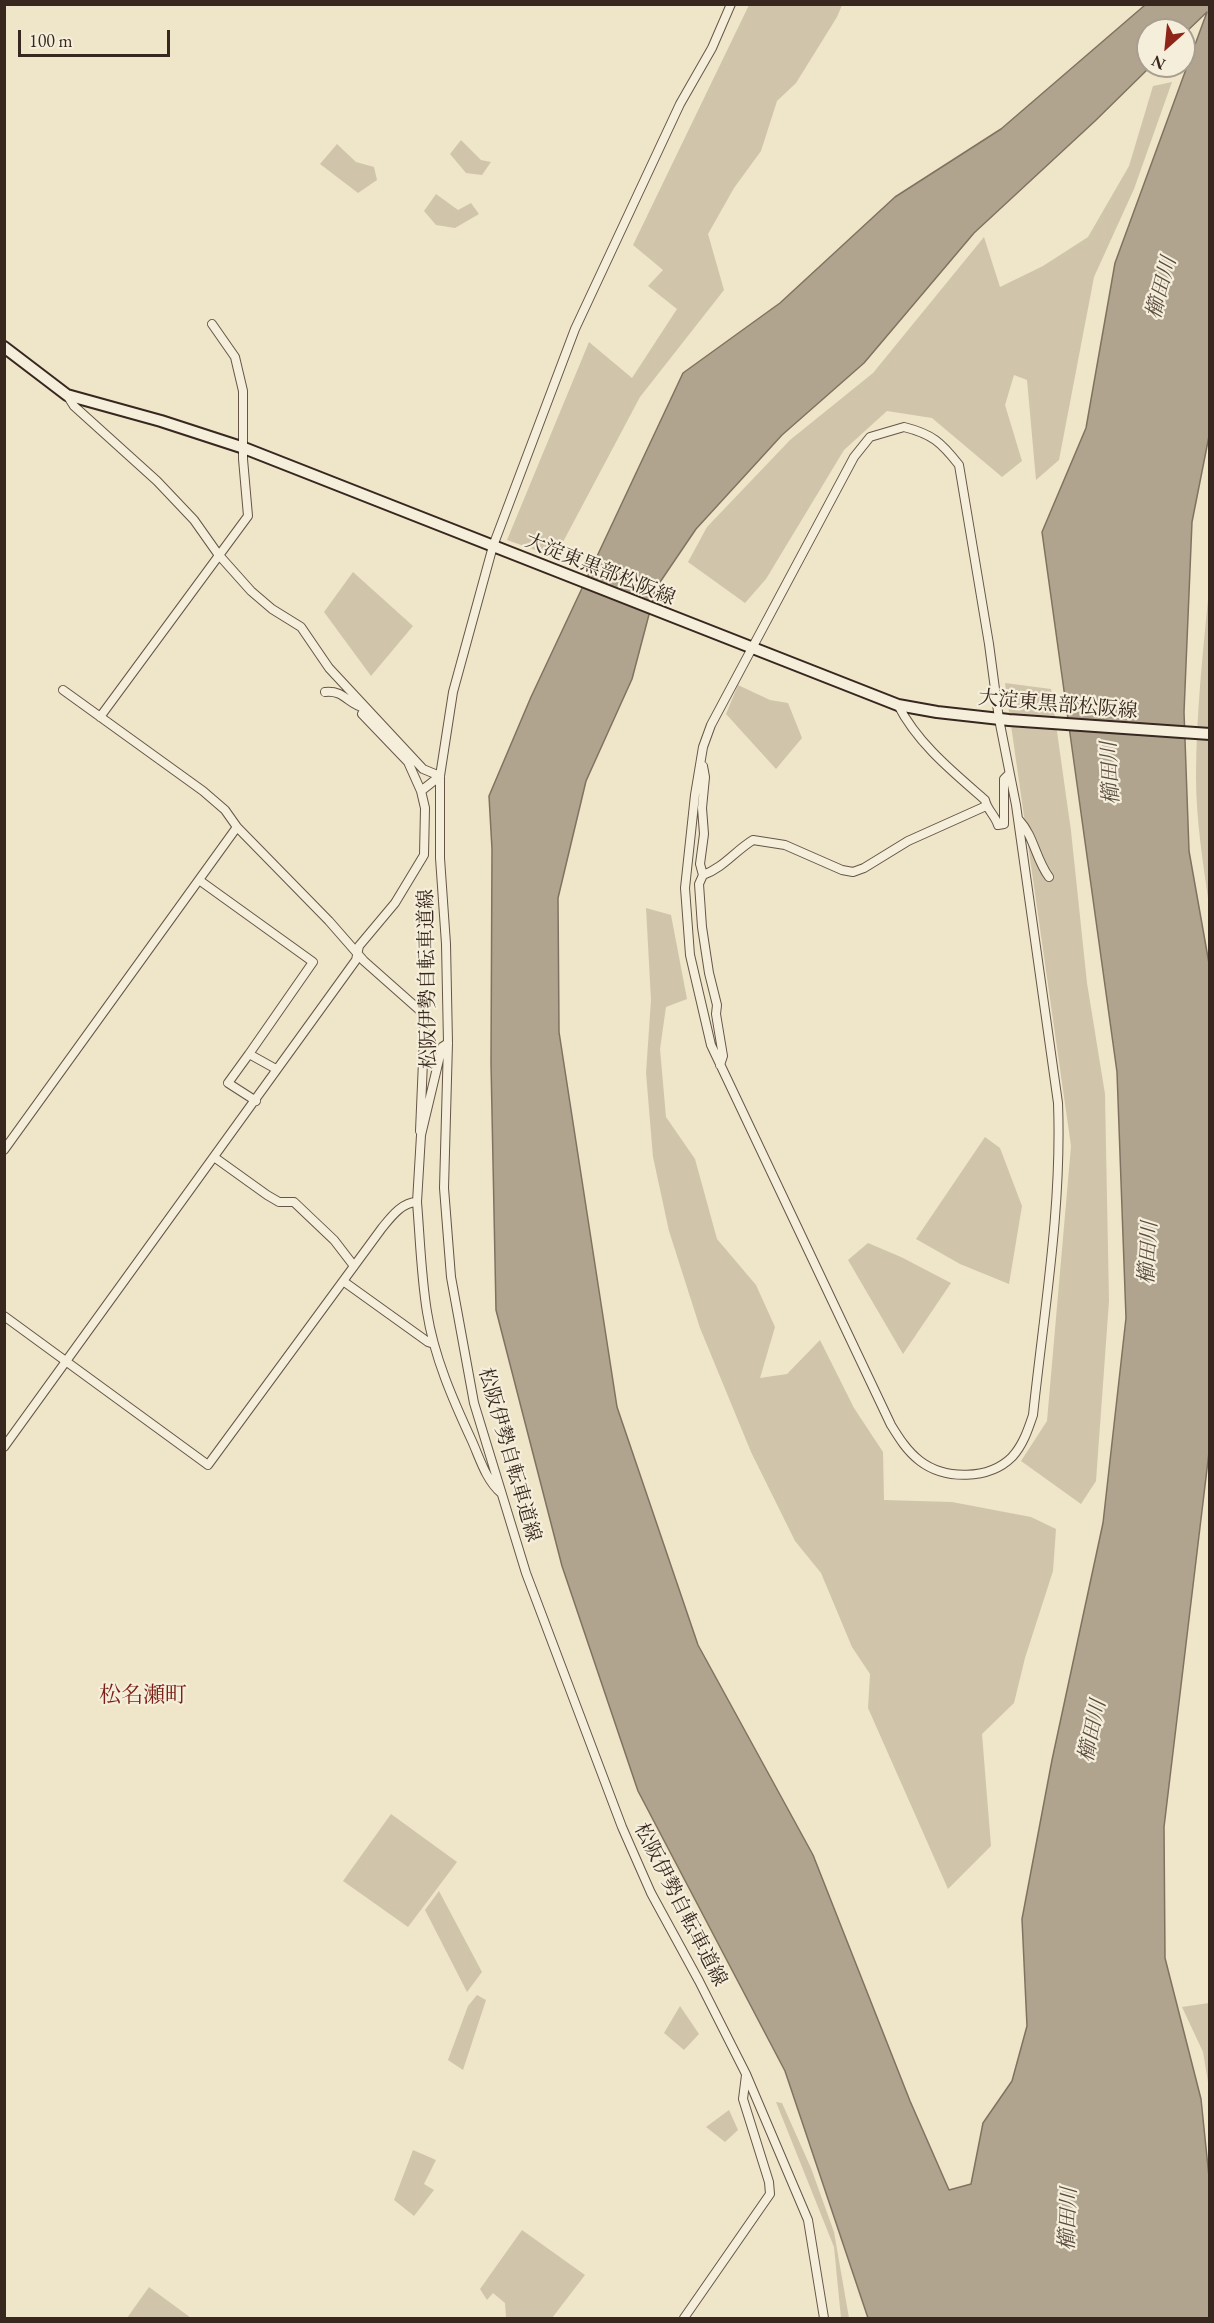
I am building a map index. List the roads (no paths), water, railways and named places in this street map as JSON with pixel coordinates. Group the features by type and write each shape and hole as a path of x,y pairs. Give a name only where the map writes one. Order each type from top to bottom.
{"main road":[{"name":"大淀東黒部松阪線","path":"4,347 67,395 161,421 244,448 898,705 1004,720 1209,734"}],"street":[{"name":"松阪伊勢自転車道線","path":"729,7 712,48 680,104 582,312 497,548 453,692 440,776 440,858 446,944 448,1043 443,1162 451,1277 474,1403 526,1573 622,1827 651,1893 746,2074 808,2220 824,2319"},
{"path":"100,717 248,516 243,391 235,357 212,324"},
{"path":"67,395 82,413 157,481 194,520 218,554 251,591 272,609 301,627 329,668 423,769 440,776"},
{"path":"904,427 923,432 942,443 959,465 1004,720 1009,774 1018,819 1054,1070 1060,1144 1055,1225 1033,1415 1027,1434 1011,1457 987,1471 963,1475 932,1468 920,1461 904,1446 891,1425 711,1045 690,955 685,888 695,795 701,760 711,725 748,647 844,472 870,437 904,427"},
{"path":"63,690 203,791 225,810 237,827 329,921 357,954 425,1015 418,1128 421,1136"},
{"path":"325,692 334,691 342,694 356,706 364,708"},
{"path":"898,705 905,718 933,754 985,800 986,806 996,817 998,825 1004,824 1004,779 1009,774"},
{"path":"4,1447 256,1101 276,1069 356,960 359,946 395,903 424,855 425,808 421,790 408,762 362,714 364,708"},
{"path":"701,760 705,777 702,808 704,834 699,864 703,875"},
{"path":"421,790 440,776"},
{"path":"720,1065 723,1056 716,1014 717,1005 709,973 702,927 699,884 703,875 724,864 753,840 785,845 842,870 853,872 908,841 986,806"},
{"path":"1018,819 1027,829 1042,867 1049,877"},
{"path":"4,1150 237,827"},
{"path":"199,880 313,962 228,1083 256,1101"},
{"path":"448,1043 442,1047 421,1136 417,1202 427,1312 443,1374 492,1485 501,1493"},
{"path":"249,1054 276,1069"},
{"path":"214,1157 279,1202 294,1202 334,1240 354,1266"},
{"path":"4,1316 208,1465 395,1213 411,1202 417,1202"},
{"path":"343,1281 434,1344"},
{"path":"684,2319 770,2194 769,2182 743,2099 746,2074"}],"water":[{"name":"櫛田川","path":"1145,5 1209,5 1210,431 1192,522 1184,712 1189,851 1210,969 1210,1444 1164,1827 1165,1958 1201,2099 1209,2177 1209,2318 868,2318 785,2071 638,1791 562,1566 496,1310 491,1063 492,849 489,796 531,697 683,373 780,303 895,197 1001,129","holes":["1207,12 1196,42 1196,78 1183,78 1115,263 1086,428 1042,532 1117,1072 1126,1318 1103,1523 1052,1760 1022,1919 1027,2026 1012,2081 983,2123 971,2184 949,2190 910,2101 813,1855 698,1645 617,1407 559,1032 558,898 586,781 632,679 656,588 696,529 782,435 864,363 974,233 1139,78 1136,78 1136,18 1196,18 1196,23"]}],"district":[{"name":"松名瀬町","path":"143,1696"}]}
